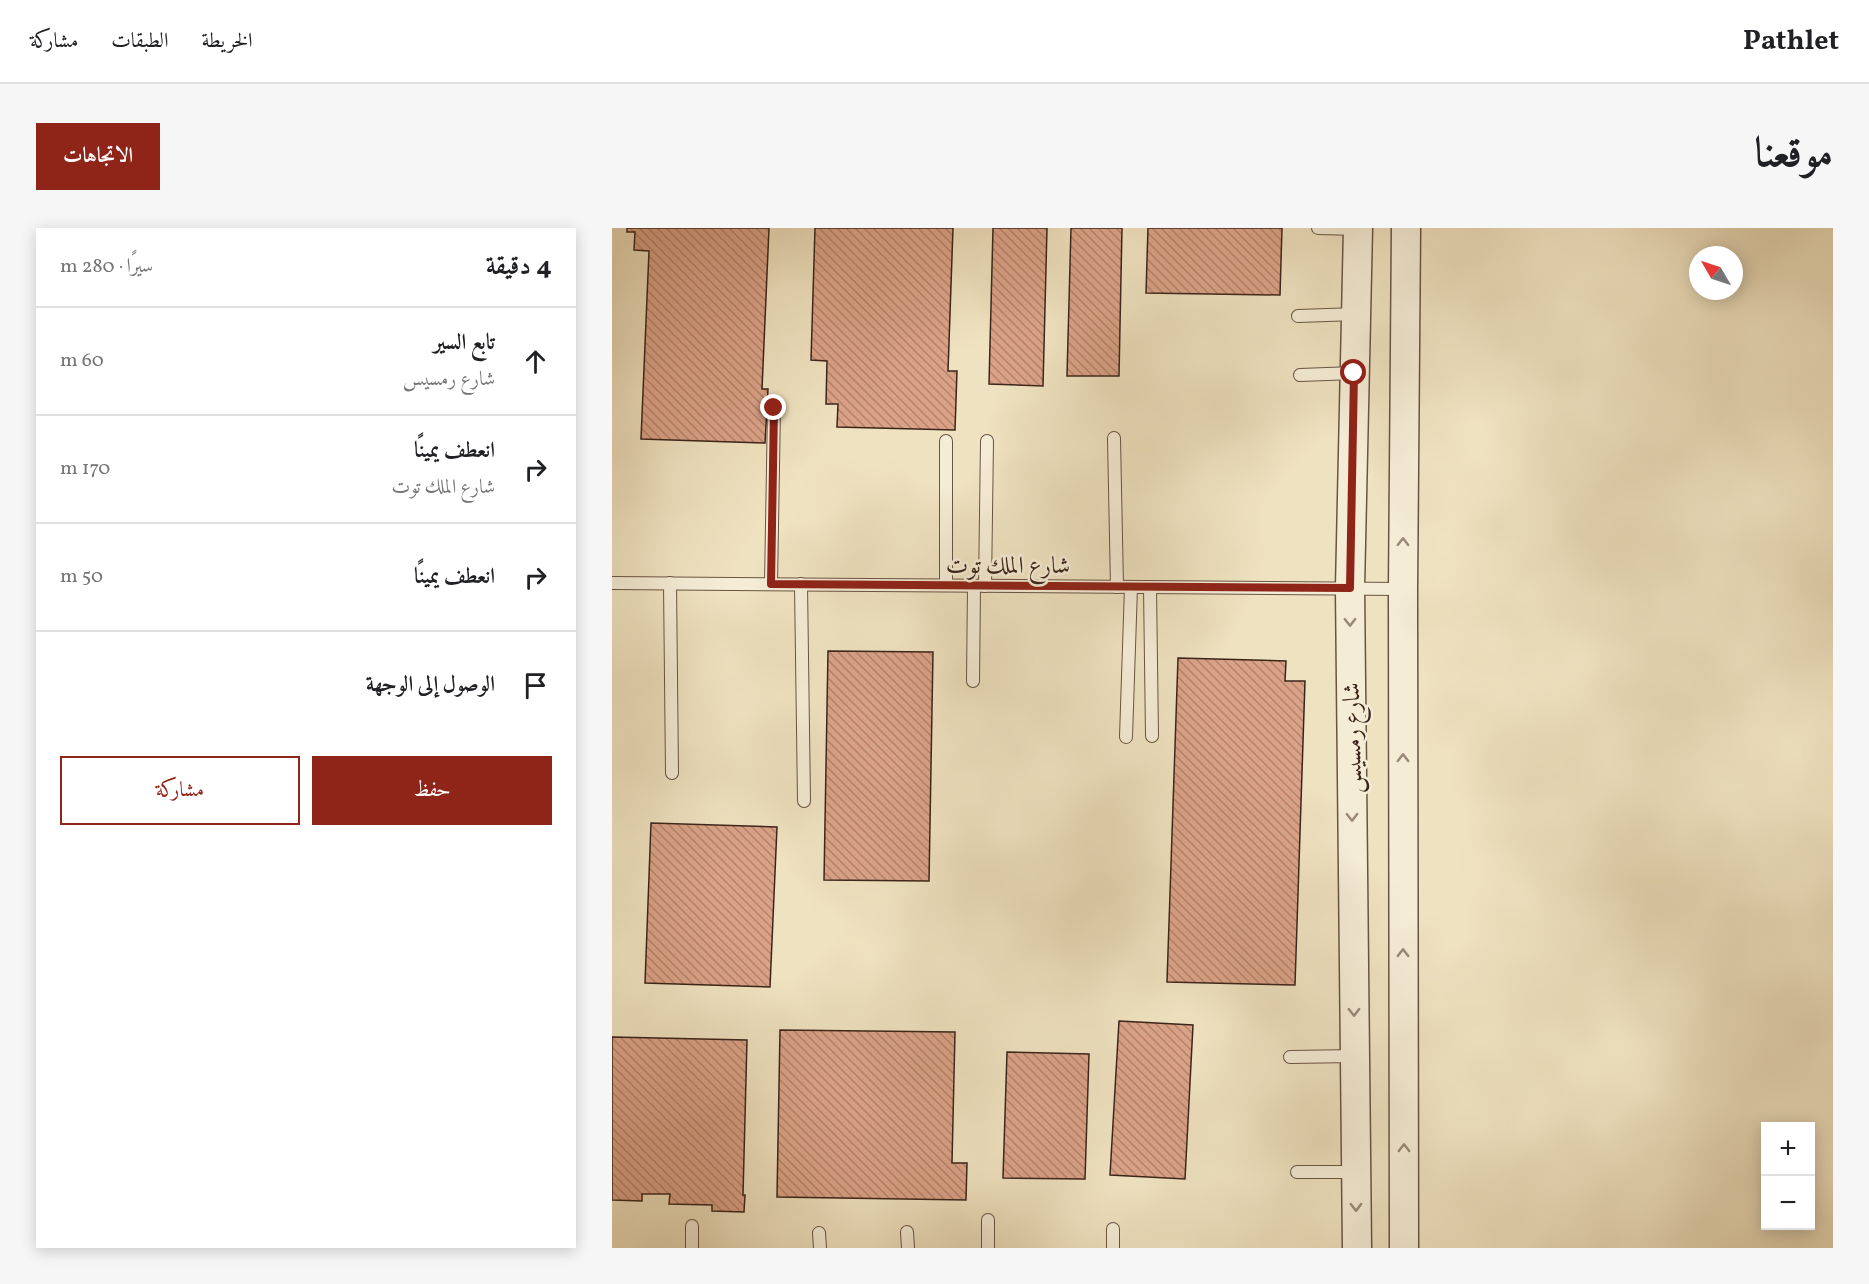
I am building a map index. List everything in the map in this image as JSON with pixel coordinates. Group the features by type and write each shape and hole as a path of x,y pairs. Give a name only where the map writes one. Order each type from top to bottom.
{"street":[{"name":"شارع رمسيس","path":"1404,1248 1403,589 1406,228"},
{"name":"شارع رمسيس","path":"1357,1248 1350,588 1358,229"}],"lane":[{"path":"1318,228 1358,229"},
{"path":"1298,316 1356,314"},
{"path":"1300,375 1354,373"},
{"path":"771,584 774,408"},
{"path":"1114,438 1117,586"},
{"path":"946,441 946,585"},
{"path":"973,681 987,441"},
{"name":"شارع الملك توت","path":"612,583 1403,589"},
{"path":"670,583 672,773"},
{"path":"801,584 804,801"},
{"path":"1126,737 1131,586"},
{"path":"1150,587 1152,736"},
{"path":"1290,1057 1355,1056"},
{"path":"1297,1172 1356,1172"},
{"path":"988,1220 988,1248"},
{"path":"692,1226 692,1248"},
{"path":"1113,1230 1113,1248"},
{"path":"907,1232 908,1248"},
{"path":"819,1233 820,1248"}],"building":[{"path":"627,228 769,228 762,389 768,389 765,443 641,439 649,251 634,250 635,232 627,232"},
{"path":"815,228 953,228 948,371 957,371 955,430 837,427 838,404 826,404 827,361 811,360"},
{"path":"993,228 1047,228 1043,386 989,384"},
{"path":"1071,228 1122,228 1119,376 1067,376"},
{"path":"1148,228 1282,228 1280,295 1146,293"},
{"path":"828,651 933,652 929,881 824,880"},
{"path":"1178,658 1286,661 1285,681 1305,681 1295,985 1167,982"},
{"path":"651,823 777,827 770,987 645,983"},
{"path":"1119,1021 1193,1025 1185,1179 1110,1175"},
{"path":"780,1030 955,1032 952,1163 967,1163 966,1200 777,1197"},
{"path":"612,1037 747,1040 744,1212 712,1211 712,1205 669,1204 670,1194 642,1194 642,1201 612,1200"},
{"path":"1007,1052 1089,1054 1085,1179 1003,1178"}],"route":[{"path":"774,408 771,584 1350,588 1354,373"}]}
